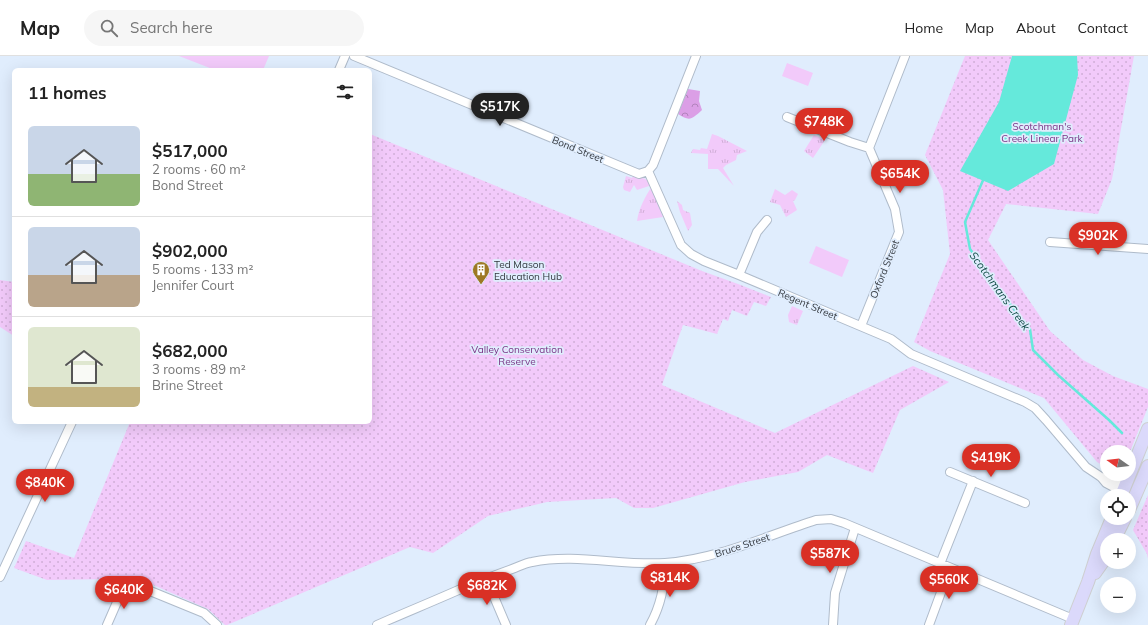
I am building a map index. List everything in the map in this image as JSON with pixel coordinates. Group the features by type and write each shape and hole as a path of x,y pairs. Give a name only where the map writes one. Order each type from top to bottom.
{"main road":[{"path":"1123,489 1148,429"},
{"path":"1136,495 1148,466"},
{"path":"1072,622 1109,525"},
{"path":"1088,582 1100,566"}],"street":[{"path":"340,68 345,56"},
{"name":"Bond Street","path":"354,56 639,174 648,171"},
{"path":"648,171 653,165 696,56"},
{"path":"787,117 868,148 905,56"},
{"name":"Oxford Street","path":"861,326 898,232 895,209 868,148"},
{"name":"Regent Street","path":"648,171 681,245 691,254 704,261 891,339 911,354 1025,402 1035,408 1086,467 1101,477 1106,483 1121,489"},
{"path":"739,275 756,232 767,220"},
{"path":"1050,242 1148,250"},
{"path":"1,571 71,424"},
{"path":"950,472 1025,503"},
{"path":"940,564 973,482"},
{"name":"Bruce Street","path":"377,625 486,578 529,562 563,559 640,563 684,561 721,553 816,520 831,519 844,523 950,568 1072,622"},
{"path":"832,625 835,593 855,528"},
{"path":"650,625 659,604 665,577 665,563"},
{"path":"929,625 950,568"},
{"path":"486,578 506,625"},
{"path":"107,625 121,593 128,586 138,586 204,613 217,625"}],"green space":[{"path":"179,56 269,56 264,68 210,68"},
{"name":"Scotchman's Creek Linear Park","path":"965,56 1134,56 1112,179 1098,214 1006,204 988,240 1050,331 1083,360 1113,376 1148,389 1148,407 1133,445 1100,445 1100,464 1044,398 930,351 914,342 950,254 943,190 925,155"},
{"path":"787,63 813,73 808,86 782,76"},
{"path":"688,89 700,91 699,101 702,110 688,119 678,114"},
{"path":"712,134 747,151 737,155 736,160 723,168 734,186 718,169 708,169 708,154 691,153 693,149 707,149"},
{"name":"Valley Conservation Reserve","path":"372,135 702,271 771,297 766,306 754,302 747,316 732,310 728,321 723,319 717,334 683,325 662,385 775,433 913,366 949,382 900,410 873,473 827,455 798,472 745,482 653,508 634,508 616,498 547,502 488,516 433,553 410,547 227,625 225,625 208,609 133,576 118,579 47,580 14,568 26,541 74,558 129,424 372,424"},
{"path":"814,135 825,140 813,158 804,151"},
{"path":"626,176 632,178 633,176 641,177 646,179 652,185 637,190 634,185 630,192 624,190 623,187"},
{"path":"652,186 663,217 637,221 639,212"},
{"path":"775,189 785,195 792,190 798,194 793,201 797,210 786,217 780,205 770,202"},
{"path":"677,201 682,205 683,210 690,213 692,225 688,231 680,212"},
{"path":"816,246 849,260 842,277 809,263"},
{"path":"0,280 12,282 12,335 0,327"},
{"path":"792,306 803,311 797,325 789,322 788,315"},
{"path":"1148,495 1148,559 1147,554 1133,530"}],"shaded area":[{"path":"1012,56 1077,56 1078,75 1054,164 1008,191 960,171 999,102"}],"waterway":[{"name":"Scotchmans Creek","path":"984,178 965,222 970,249 1030,329 1033,350 1058,375 1122,433"}],"place":[{"name":"Ted Mason Education Hub","path":"481,285"}]}
